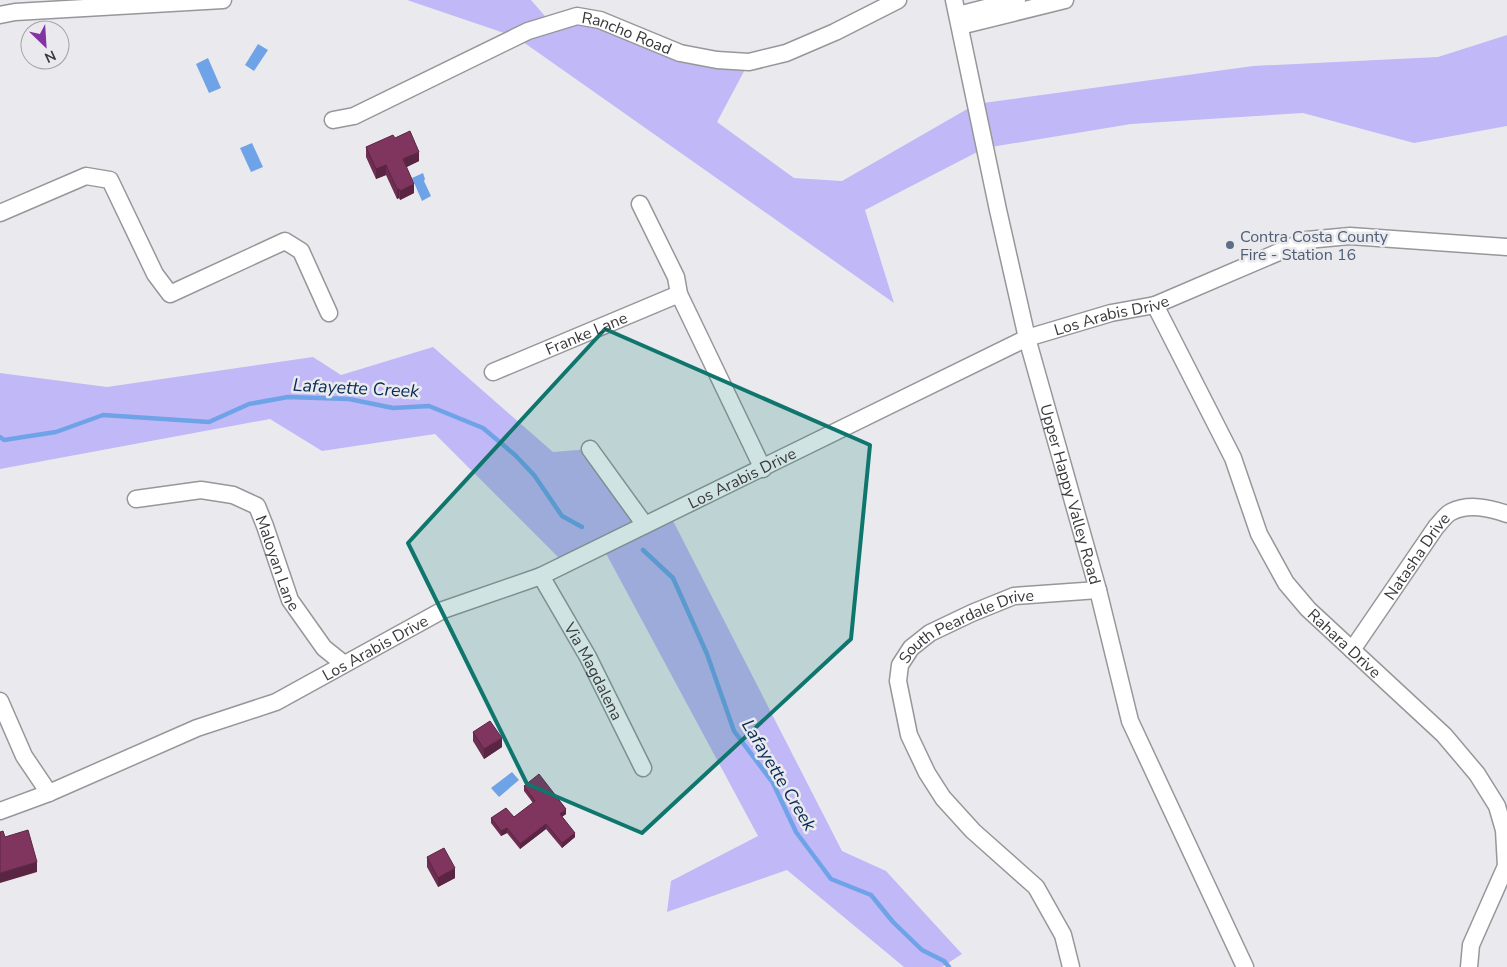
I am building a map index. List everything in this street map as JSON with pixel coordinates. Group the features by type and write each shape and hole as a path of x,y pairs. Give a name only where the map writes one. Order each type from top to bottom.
{"street":[{"path":"0,15 15,12 223,0"},
{"name":"Rancho Road","path":"332,120 354,116 528,31 577,16 600,20 680,53 717,60 749,62 786,53 835,32 898,0"},
{"path":"957,14 1017,0"},
{"path":"957,14 1065,0"},
{"name":"Upper Happy Valley Road","path":"957,14 1027,338 1098,590 1130,721 1245,967"},
{"path":"0,213 86,176 110,180 155,274 170,294 285,241 301,251 329,313"},
{"path":"640,204 676,278 679,294 763,469"},
{"name":"Los Arabis Drive","path":"0,810 49,793 197,728 276,702 443,610 541,576 645,524 763,469 1027,338 1111,313 1156,305 1307,240 1350,236 1507,247"},
{"name":"Franke Lane","path":"493,372 679,294"},
{"name":"Rahara Drive","path":"1156,305 1233,458 1259,534 1286,583 1308,609 1444,735 1477,774 1497,806 1504,830 1506,866 1471,945 1469,967"},
{"path":"590,449 645,524"},
{"name":"Maloyan Lane","path":"136,499 201,490 233,495 257,506 290,600 324,648 344,664"},
{"name":"Natasha Drive","path":"1352,650 1436,526 1449,513 1464,508 1486,507 1507,514"},
{"name":"Via Magdalena","path":"541,576 588,657 643,768"},
{"name":"South Peardale Drive","path":"1071,967 1063,935 1036,887 973,831 943,798 927,773 909,735 898,681 900,665 911,648 930,633 972,613 1014,596 1098,590"},
{"path":"0,701 24,756 49,793"}],"highlighted area":[{"path":"605,329 870,445 851,639 642,833 527,784 408,543"}],"shaded area":[{"path":"407,0 531,0 551,23 577,16 680,53 749,62 717,122 794,178 842,181 976,104 1253,66 1438,57 1507,35 1507,126 1414,143 1303,113 1131,124 985,148 865,210 894,303 516,37"},
{"path":"433,347 553,452 590,449 645,524 669,513 842,851 886,871 962,954 942,967 904,967 787,870 667,912 671,881 758,836 602,546 565,564 435,434 322,451 270,419 0,469 0,373 107,387 313,357 341,375"}],"water":[{"path":"258,44 268,50 254,71 245,65"},
{"path":"208,58 221,88 209,93 196,64"},
{"path":"252,143 263,167 251,172 240,148"},
{"path":"423,173 424,181 431,196 422,201 412,178"},
{"path":"512,772 519,780 499,797 491,788"}],"building":[{"path":"410,131 419,152 403,159 414,184 400,191 397,189 386,165 376,169 366,147 393,135 395,138"},
{"path":"490,721 502,738 484,749 473,732"},
{"path":"539,774 566,809 560,814 575,833 562,843 546,824 520,844 507,828 501,831 491,818 506,808 514,817 535,801 524,786"},
{"path":"28,830 37,862 0,873 0,832 3,831 5,837"},
{"path":"444,848 455,868 438,878 427,857"}],"waterway":[{"name":"Lafayette Creek","path":"0,437 4,440 56,432 103,415 209,422 249,404 288,397 349,399 393,408 429,406 483,428 515,455 534,475 562,516 582,527"},
{"name":"Lafayette Creek","path":"643,550 673,578 707,654 734,731 773,783 796,832 831,879 871,895 893,922 922,950 944,961 949,967"}],"place":[{"name":"Contra Costa County Fire - Station 16","path":"1230,245"}]}
